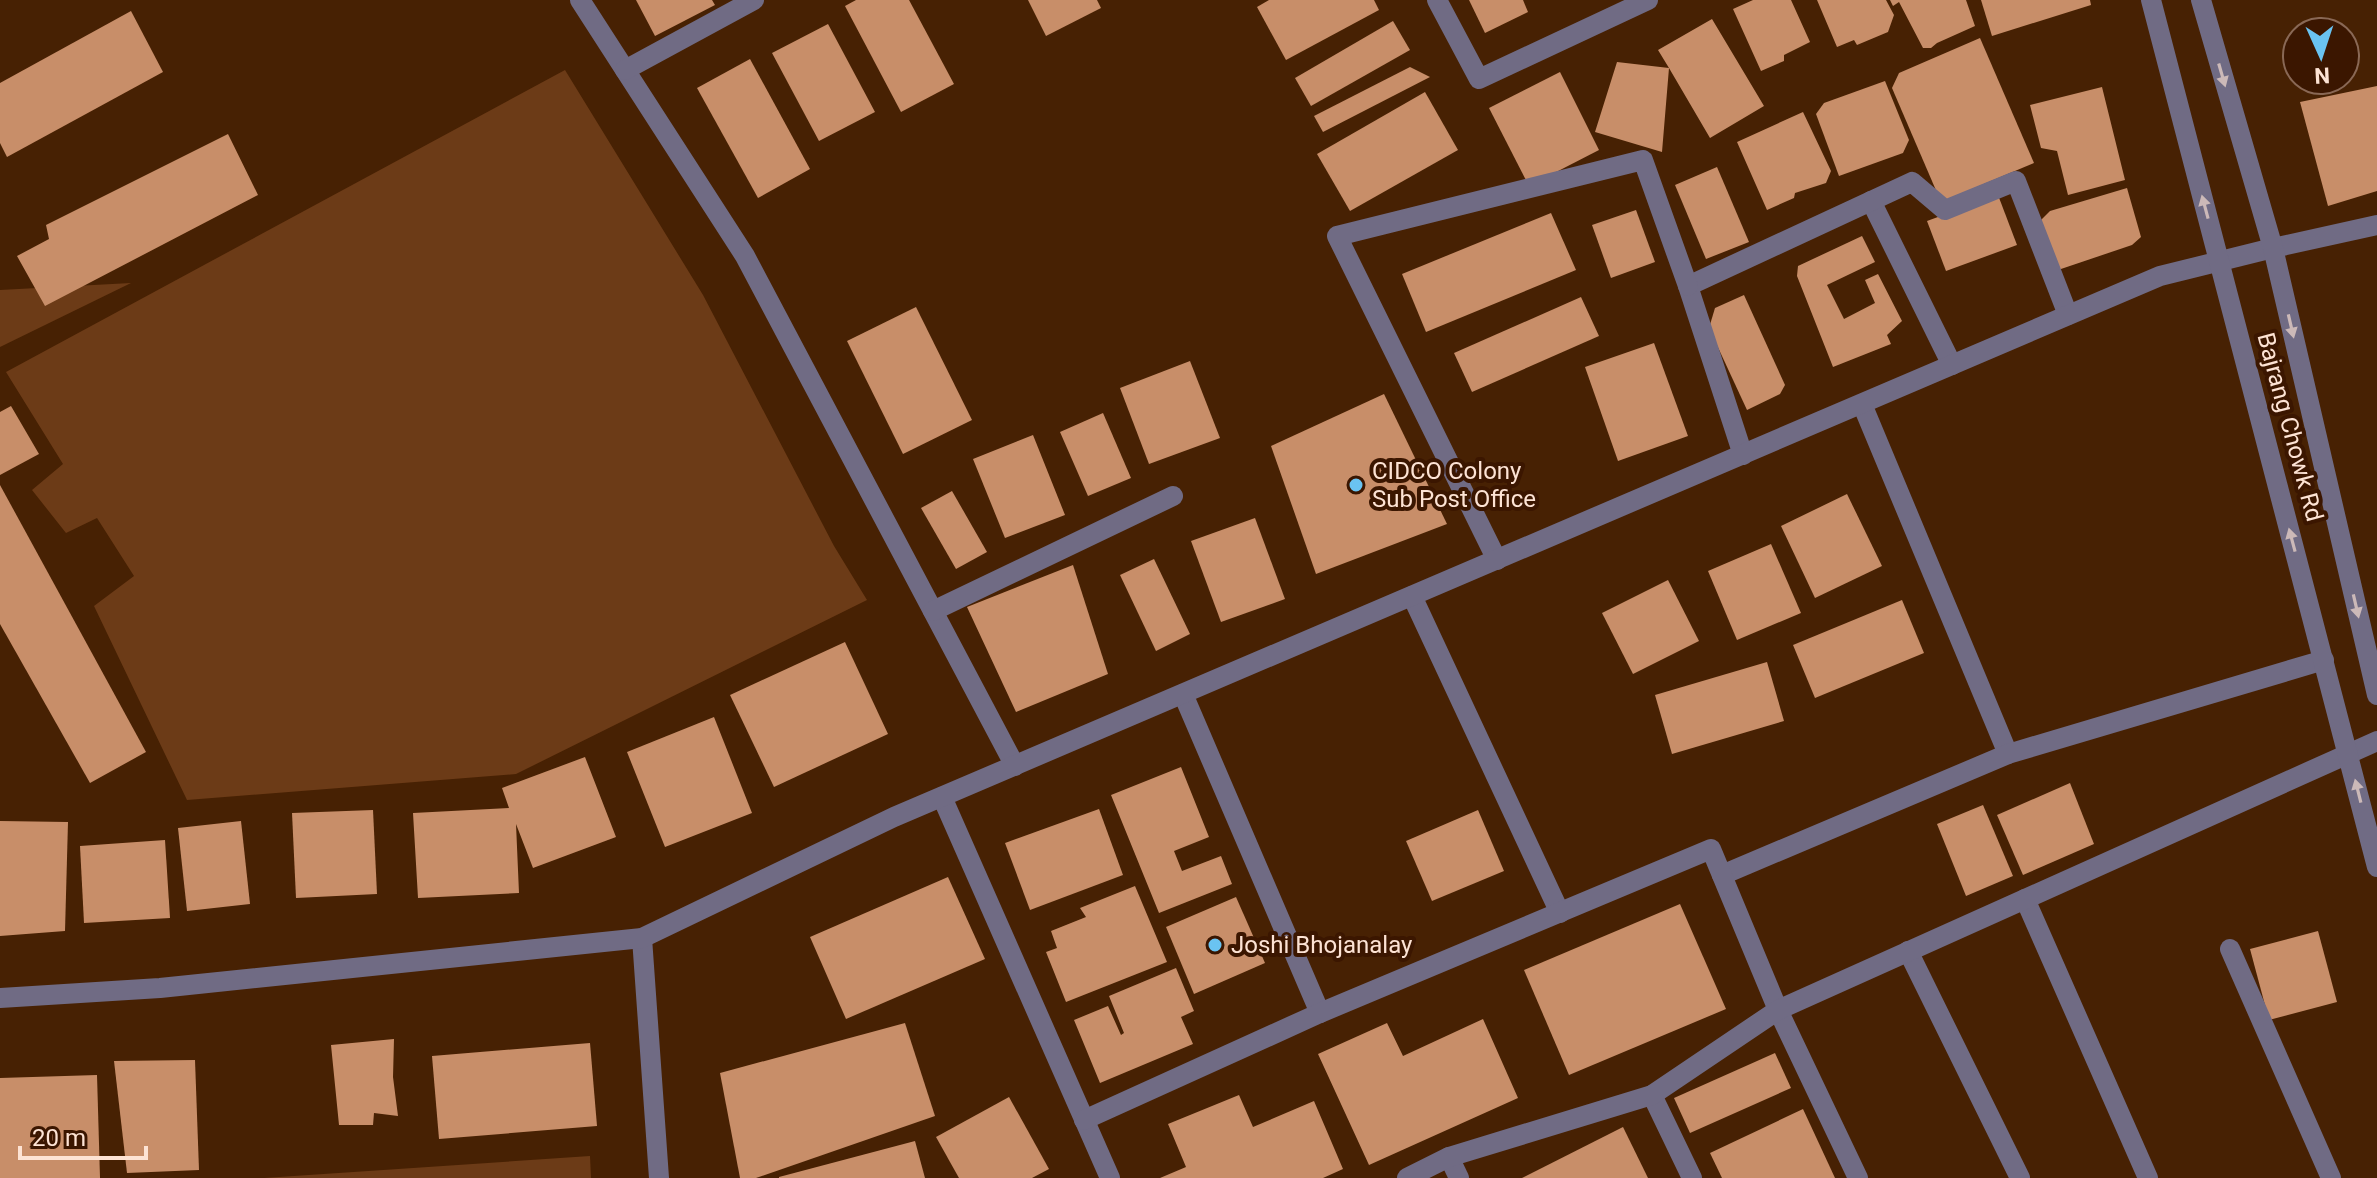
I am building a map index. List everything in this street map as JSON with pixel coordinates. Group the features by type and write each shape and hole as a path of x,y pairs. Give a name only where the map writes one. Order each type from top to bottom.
{"street":[{"path":"580,0 745,256 1015,766"},
{"path":"625,70 754,0"},
{"path":"1437,0 1479,79 1648,0"},
{"name":"Bajrang Chowk Rd","path":"2151,0 2377,867"},
{"name":"Bajrang Chowk Rd","path":"2201,0 2273,248 2377,695"},
{"path":"1497,560 1337,236 1643,160 1743,455"},
{"path":"1688,286 1912,182 1945,210 2016,181 2068,315"},
{"path":"1871,201 1952,365"},
{"path":"0,998 160,988 642,938 880,824 2160,276 2377,225"},
{"path":"1862,404 2008,754"},
{"path":"933,611 1173,496"},
{"path":"1412,596 1560,913"},
{"path":"1722,875 2008,754 2324,660"},
{"path":"1183,694 1320,1013"},
{"path":"1407,1178 1449,1157 1652,1095 1778,1010 2377,741"},
{"path":"942,797 1110,1178"},
{"path":"1084,1120 1320,1013 1711,849 1778,1010 1858,1178"},
{"path":"2025,899 2148,1178"},
{"path":"642,938 659,1178"},
{"path":"2230,949 2331,1178"},
{"path":"1908,951 2020,1178"},
{"path":"1652,1095 1692,1178"},
{"path":"1449,1157 1459,1178"}],"shaded area":[{"path":"565,70 703,295 834,546 867,600 516,774 187,800 94,606 134,576 97,518 66,533 32,490 63,464 6,372"},
{"path":"131,283 0,347 0,290"},
{"path":"590,1156 591,1178 264,1178"}],"building":[{"path":"636,0 712,0 715,5 655,36"},
{"path":"856,0 909,0 954,84 901,112 845,6"},
{"path":"1028,0 1097,0 1101,8 1046,36"},
{"path":"1269,0 1374,0 1379,10 1286,60 1257,7"},
{"path":"1469,0 1523,0 1528,12 1485,33"},
{"path":"1753,0 1791,0 1810,42 1784,55 1784,61 1761,71 1733,9"},
{"path":"1817,0 1886,0 1894,15 1888,32 1857,45 1854,40 1837,47"},
{"path":"1890,0 1966,0 1975,26 1931,48 1923,48 1899,2 1893,6"},
{"path":"1981,0 2090,0 2091,5 1992,36"},
{"path":"131,11 163,72 7,157 0,143 0,83"},
{"path":"1712,19 1764,106 1710,138 1658,50"},
{"path":"1393,21 1410,50 1311,106 1295,78"},
{"path":"828,24 875,112 819,141 772,53"},
{"path":"1980,38 2034,163 1941,202 1892,88 1899,73"},
{"path":"750,59 810,169 758,198 697,88"},
{"path":"1617,62 1669,68 1662,152 1595,132"},
{"path":"1410,67 1430,77 1323,132 1314,116"},
{"path":"1560,72 1599,150 1529,186 1489,108"},
{"path":"1885,81 1909,140 1903,153 1839,176 1816,114 1824,103"},
{"path":"2377,86 2377,191 2328,206 2300,102 2329,96 2361,96 2361,89"},
{"path":"2102,87 2125,180 2068,195 2057,151 2041,148 2030,105"},
{"path":"1425,92 1458,150 1350,211 1317,154"},
{"path":"1803,112 1831,171 1826,183 1795,193 1794,198 1767,210 1737,142"},
{"path":"228,134 258,195 45,306 17,256 49,239 46,225"},
{"path":"1717,167 1749,242 1706,259 1675,185"},
{"path":"2127,188 2141,237 2132,245 2058,270 2041,220 2050,211"},
{"path":"1998,195 2017,245 1946,271 1927,221"},
{"path":"1636,210 1655,262 1611,278 1592,225"},
{"path":"1551,213 1576,270 1426,332 1402,274"},
{"path":"1862,236 1875,262 1827,285 1844,319 1875,303 1865,280 1878,274 1902,321 1887,335 1891,344 1833,367 1797,276 1798,266"},
{"path":"1744,295 1785,385 1780,394 1747,410 1709,328 1715,308"},
{"path":"1581,297 1599,336 1472,392 1454,353"},
{"path":"916,307 972,420 903,454 847,341"},
{"path":"1654,343 1688,436 1618,461 1585,367"},
{"path":"1190,361 1220,438 1149,464 1120,388"},
{"name":"CIDCO Colony Sub Post Office","path":"1384,394 1447,524 1316,574 1271,446"},
{"path":"11,406 39,454 0,475 0,412"},
{"path":"1103,413 1131,478 1088,496 1060,432"},
{"path":"1033,435 1065,515 1005,538 973,459"},
{"path":"0,485 146,752 90,783 0,624"},
{"path":"952,491 987,552 956,569 921,508"},
{"path":"1847,494 1882,566 1815,598 1781,526"},
{"path":"1255,518 1285,599 1221,622 1191,541"},
{"path":"1771,544 1801,613 1737,640 1708,571"},
{"path":"1154,559 1190,634 1156,651 1120,575"},
{"path":"1073,565 1108,674 1016,712 967,607"},
{"path":"1668,580 1699,641 1633,674 1602,613"},
{"path":"1902,600 1924,653 1815,698 1793,645"},
{"path":"845,642 888,734 774,787 730,695"},
{"path":"1767,662 1784,721 1672,754 1655,695"},
{"path":"714,717 752,813 665,847 627,752"},
{"path":"585,757 616,837 533,868 516,824 519,893 418,898 413,813 509,808 502,788"},
{"path":"1181,767 1209,837 1174,851 1182,871 1221,856 1232,884 1159,913 1111,795"},
{"path":"2070,783 2094,844 2023,875 1997,815"},
{"path":"1983,805 2013,876 1966,896 1937,824"},
{"path":"1099,809 1123,875 1030,910 1005,843"},
{"path":"373,810 377,894 296,898 292,813"},
{"path":"1478,810 1504,871 1432,901 1406,841"},
{"path":"0,821 68,822 65,931 0,936"},
{"path":"241,821 250,904 187,911 178,828"},
{"path":"165,840 170,918 84,923 80,846"},
{"path":"948,877 985,959 846,1019 810,937"},
{"path":"1135,886 1167,962 1066,1002 1046,952 1057,948 1051,931 1086,917 1080,908"},
{"name":"Joshi Bhojanalay","path":"1236,897 1265,963 1194,994 1166,927"},
{"path":"1680,904 1726,1009 1569,1075 1524,970"},
{"path":"2318,931 2337,1002 2269,1020 2250,949"},
{"path":"1176,968 1194,1011 1181,1017 1193,1044 1100,1083 1074,1020 1108,1006 1121,1035 1124,1033 1109,996"},
{"path":"1483,1019 1518,1098 1369,1165 1318,1054 1387,1023 1403,1056"},
{"path":"905,1023 935,1116 756,1178 740,1178 720,1073"},
{"path":"394,1039 393,1077 398,1116 374,1113 373,1125 339,1125 331,1045"},
{"path":"590,1043 597,1126 439,1139 432,1056"},
{"path":"1775,1053 1791,1088 1690,1133 1674,1098"},
{"path":"195,1060 199,1170 127,1173 114,1061"},
{"path":"97,1075 100,1178 0,1178 0,1078"},
{"path":"1239,1095 1253,1127 1314,1101 1343,1169 1323,1178 1160,1178 1186,1167 1168,1124"},
{"path":"1009,1097 1049,1169 1032,1178 959,1178 936,1137"},
{"path":"1803,1109 1835,1178 1722,1178 1710,1153"},
{"path":"1623,1127 1648,1178 1522,1178"},
{"path":"915,1141 925,1178 779,1178 779,1177"}],"place":[{"name":"CIDCO Colony Sub Post Office","path":"1356,485"},
{"name":"Joshi Bhojanalay","path":"1215,945"}]}
